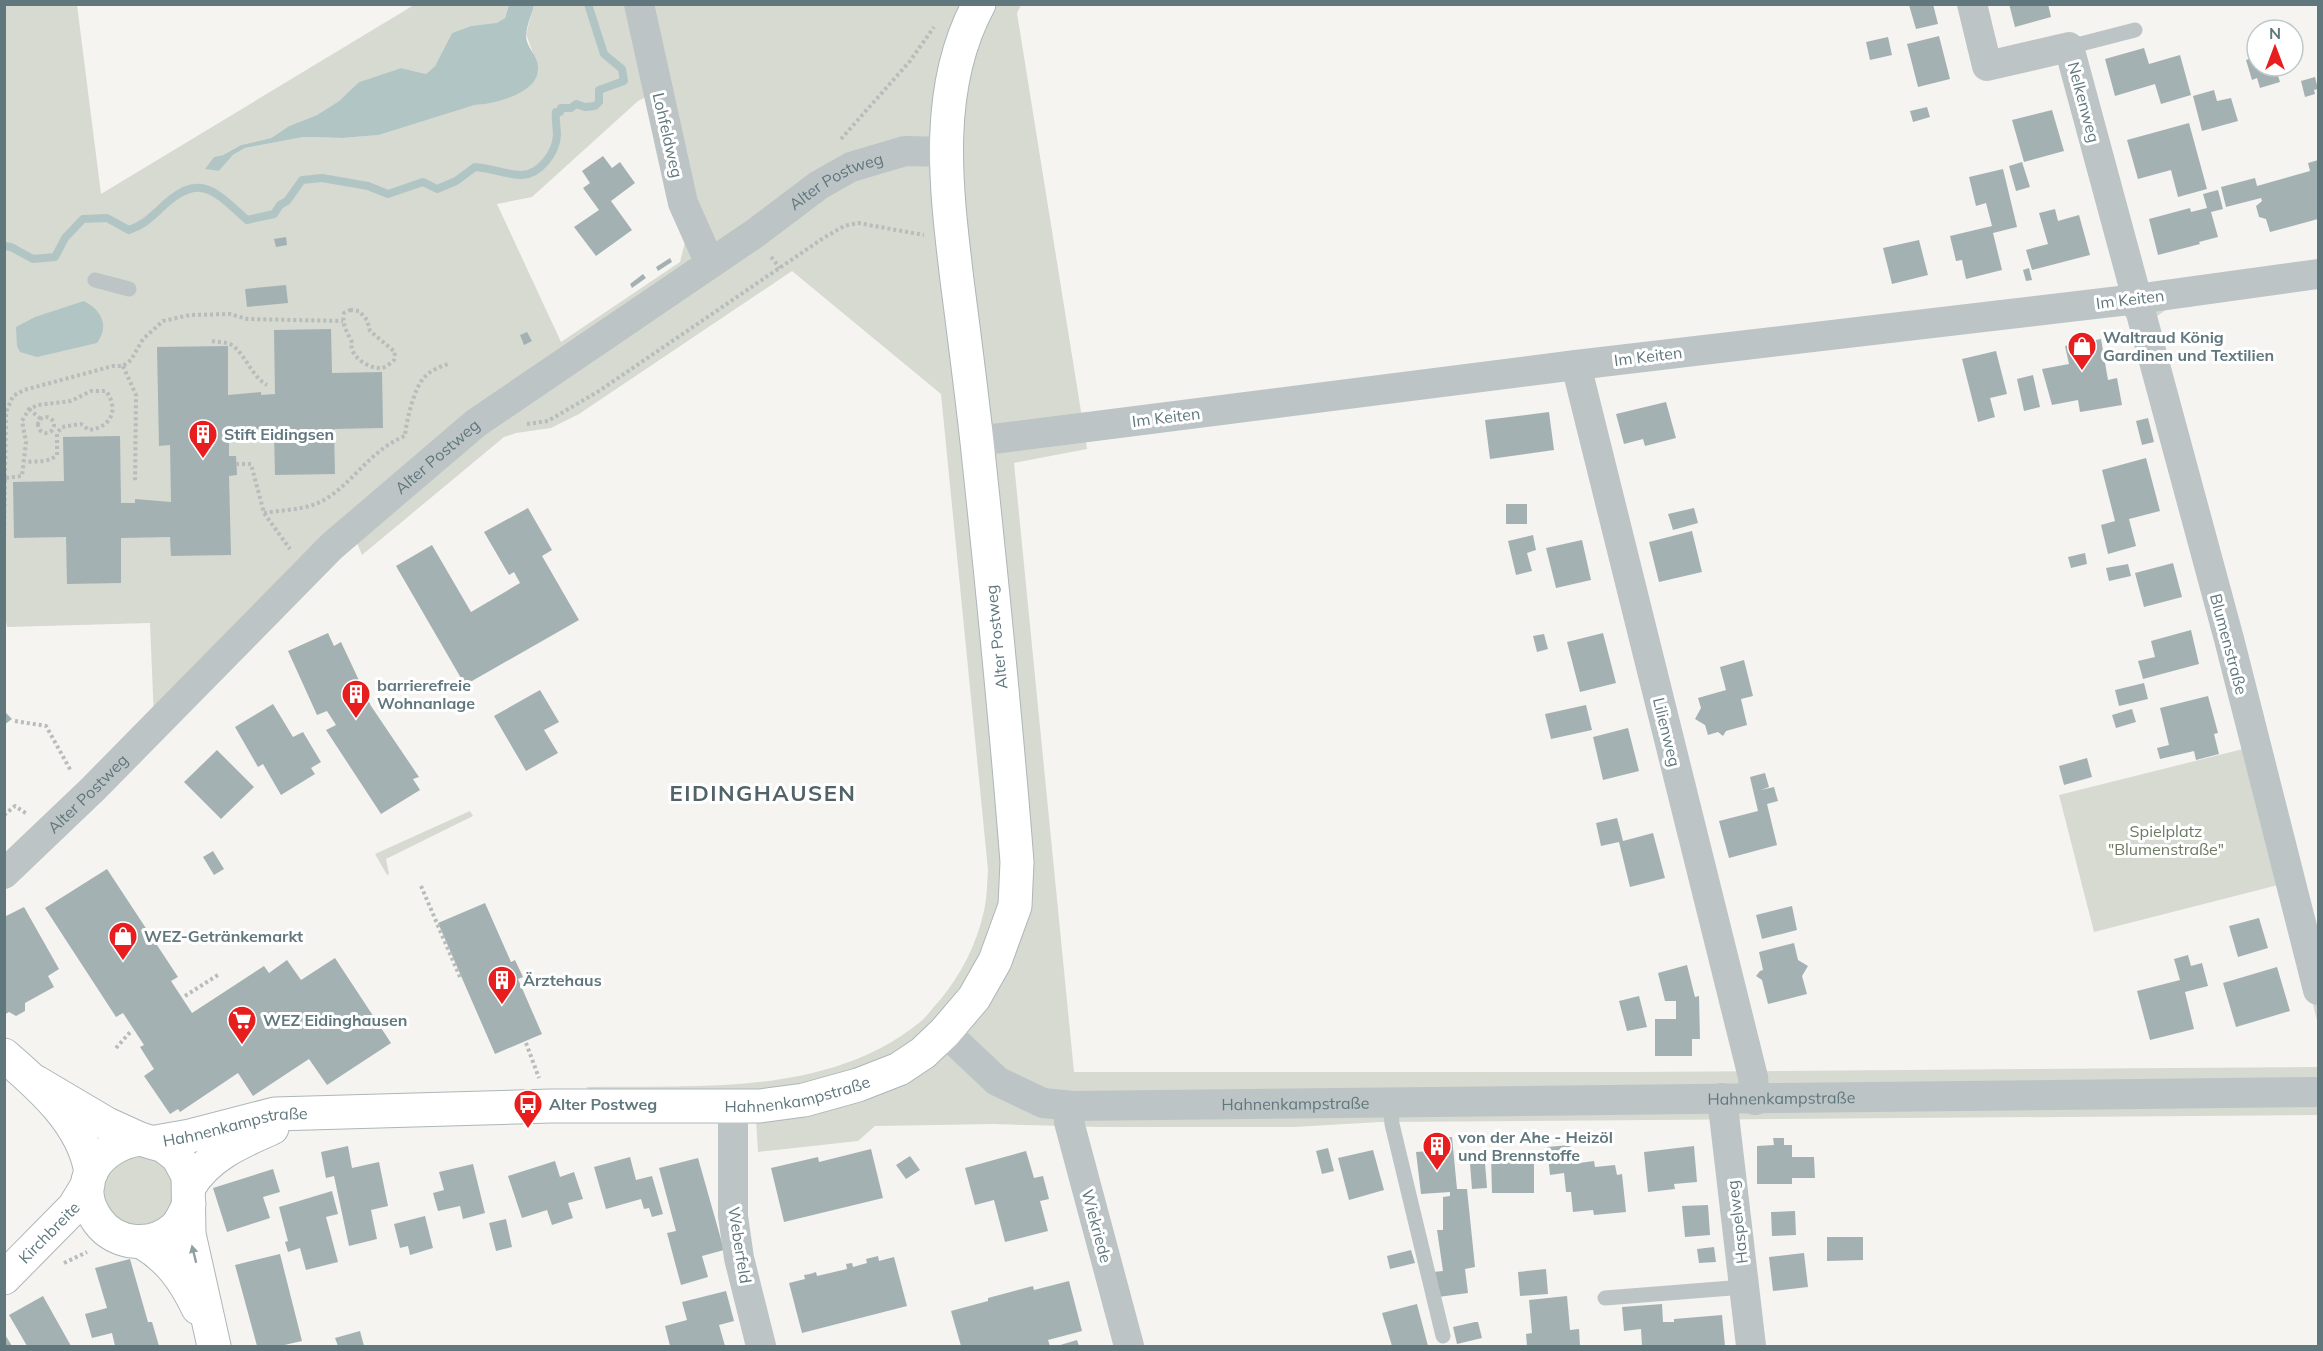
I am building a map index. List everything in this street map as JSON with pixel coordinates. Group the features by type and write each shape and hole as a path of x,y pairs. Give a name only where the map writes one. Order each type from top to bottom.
{"street":[{"name":"Lohfeldweg","path":"639,4 683,203 711,262"},
{"name":"Alter Postweg","path":"945,1032 974,998 995,961 1015,906 1017,862 977,441 952,236 945,152 949,103 958,59 971,19 979,4"},
{"name":"Nelkenweg","path":"1972,4 1987,66 2069,47 2137,299"},
{"name":"Alter Postweg","path":"8,863 101,781 333,546 476,423 753,234 819,185 851,166 905,152 945,152"},
{"name":"Im Keiten","path":"977,441 1576,365 2137,299 2319,274"},
{"name":"Blumenstraße","path":"2137,299 2229,639 2319,990"},
{"name":"Lilienweg","path":"1576,365 1753,1077 1755,1100"},
{"name":"Hahnenkampstraße","path":"148,1141 190,1136 275,1114 551,1106 760,1106 804,1100 858,1085 899,1069 923,1053 945,1032 997,1081 1043,1103 1073,1106 2319,1092"},
{"path":"4,1055 36,1082 106,1124 164,1146 178,1157 188,1176 189,1234 212,1339"},
{"path":"36,1082 78,1137 89,1163 88,1200 93,1214 106,1230 121,1238 142,1242 162,1254 184,1281 212,1339"},
{"name":"Haspelweg","path":"1722,1098 1751,1347"},
{"name":"Weberfeld","path":"733,1106 733,1216 739,1258 761,1347"},
{"name":"Wiekriede","path":"1073,1106 1069,1122 1129,1347"},
{"name":"Hahnenkampstraße","path":"189,1196 204,1166 226,1151 281,1124 316,1113"},
{"path":"89,1179 96,1163 111,1148 128,1141 148,1141"},
{"name":"Kirchbreite","path":"6,1277 74,1207 89,1179"},
{"path":"142,1242 154,1240 177,1226 189,1196"},
{"name":"Kirchbreite","path":"6,1277 72,1249 88,1233 106,1230"}],"lane":[{"path":"2069,47 2135,30"},
{"path":"95,280 129,289"},
{"path":"1390,1103 1392,1124 1443,1336"},
{"path":"1605,1298 1744,1287"}],"path":[{"path":"838,141 847,134 910,60 937,23"},
{"path":"521,425 548,421 580,403 844,226 858,223 930,237 952,236"},
{"path":"350,310 359,311 367,320 370,331 395,352 394,360 384,368 369,366 356,357 352,349 352,342 345,332 343,321 344,313 350,310"},
{"path":"4,543 6,412 13,396 24,390 113,366 123,366 131,360 143,339 163,321 190,315 230,314 247,319 343,321"},
{"path":"212,341 228,343 236,348 259,381 267,386"},
{"path":"264,513 317,504 333,495 366,461 389,443 405,436 422,380 435,369 448,364"},
{"path":"123,366 136,395 135,483"},
{"path":"6,478 22,476 26,442 22,421 29,409 38,405 71,402 91,391 106,390 113,404 114,412 110,420 96,429 89,430 81,424 75,424 47,433 41,431 38,426 41,419"},
{"path":"29,409 41,419"},
{"path":"25,462 45,461 53,459 57,454 54,424 51,419 45,417 41,419"},
{"path":"237,464 251,464 264,513 296,557"},
{"path":"15,721 46,726 76,779"},
{"path":"422,886 460,977"},
{"path":"184,996 218,975"},
{"path":"116,1048 132,1030"},
{"path":"526,1043 541,1083"}],"green space":[{"path":"4,5 77,5 101,194 414,5 509,5 505,18 497,24 471,26 452,33 435,66 426,74 401,68 359,82 339,101 317,115 289,126 271,138 241,145 223,155 214,157 207,169 219,171 233,155 245,148 304,137 343,138 379,135 503,97 538,67 526,34 534,5 1021,5 1017,13 1087,449 1014,463 1074,1072 1633,1072 2318,1067 2318,1115 1380,1122 1294,1127 1102,1127 992,1124 875,1126 858,1141 758,1152 756,1119 593,1110 587,1087 673,1087 760,1082 802,1075 843,1064 883,1047 922,1021 948,990 973,947 984,911 988,870 941,394 792,271 579,414 551,428 504,437 362,555 355,538 155,744 150,623 7,627 4,607","holes":["648,96 687,234 680,262 561,342 497,204 532,197 638,101"]},
{"name":"Spielplatz \"Blumenstraße\"","path":"2167,309 2156,317 2318,957 2318,1024 2282,884 2094,932 2059,795 2247,748 2138,326 2122,314"},
{"path":"470,811 473,816 386,859 389,874 387,875 375,854"},
{"path":"140,1143 187,1180 156,1235 103,1217 100,1167"}],"shaded area":[{"path":"509,5 534,5 526,36 536,59 537,76 524,90 504,99 475,105 379,135 343,138 304,137 245,148 233,155 219,171 205,169 214,157 223,155 241,145 271,138 289,126 317,115 339,101 359,82 401,68 426,74 435,66 452,33 471,26 497,23 505,18"},
{"path":"84,301 99,313 102,319 103,330 97,343 37,357 20,352 17,346 16,327 35,317"}],"building":[{"path":"1933,4 1938,24 1916,29 1909,5"},
{"path":"2009,4 2048,4 2051,17 2015,27"},
{"path":"1939,36 1950,79 1918,87 1907,44"},
{"path":"1888,37 1892,55 1870,60 1866,42"},
{"path":"2144,48 2149,64 2180,55 2191,95 2161,104 2155,84 2115,96 2105,59"},
{"path":"2315,77 2318,89 2314,90 2315,94 2305,97 2301,81"},
{"path":"2257,78 2279,78 2280,82 2260,88"},
{"path":"2214,90 2217,101 2231,98 2238,121 2202,131 2193,96"},
{"path":"1927,107 1930,117 1913,122 1910,111"},
{"path":"2052,110 2064,151 2024,162 2012,120"},
{"path":"2189,123 2207,189 2178,197 2171,170 2138,179 2127,140"},
{"path":"603,156 612,168 620,162 635,183 611,201 632,230 596,256 574,227 599,210 583,188 590,183 582,171"},
{"path":"2318,160 2318,219 2270,232 2266,219 2259,217 2256,206 2262,201 2261,198 2226,207 2221,187 2255,178 2257,186 2310,171 2308,163"},
{"path":"2022,162 2030,187 2016,191 2009,166"},
{"path":"2003,169 2017,227 1993,233 2002,270 1966,279 1962,260 1956,261 1950,236 1992,226 1986,203 1976,206 1969,177"},
{"path":"2218,190 2223,209 2211,212 2218,237 2158,255 2149,219 2190,208 2191,212 2207,208 2203,194"},
{"path":"2055,209 2058,221 2079,215 2090,255 2032,270 2026,250 2048,244 2039,213"},
{"path":"286,237 287,245 276,247 274,239"},
{"path":"1919,240 1928,275 1892,284 1883,248"},
{"path":"670,258 672,262 658,271 656,267"},
{"path":"2029,268 2032,280 2026,281 2023,270"},
{"path":"643,274 646,278 632,288 630,284"},
{"path":"286,285 288,303 247,307 245,289"},
{"name":"Stift Eidingsen","path":"331,329 332,373 382,372 383,428 334,429 335,474 275,475 274,432 229,433 229,456 236,456 237,475 229,476 231,555 171,556 170,537 121,538 121,583 67,584 66,537 14,538 13,482 64,481 63,437 120,436 121,503 135,503 135,499 171,502 170,445 159,446 157,347 228,346 228,395 261,392 261,395 275,394 274,330"},
{"path":"527,332 532,341 524,345 520,335"},
{"name":"Waltraud König Gardinen und Textilien","path":"2101,339 2108,380 2117,378 2122,405 2080,412 2078,400 2052,405 2042,369 2069,364 2065,346"},
{"path":"1996,351 2007,394 1990,398 1995,417 1978,422 1962,359"},
{"path":"2033,375 2040,407 2024,411 2017,379"},
{"path":"1666,402 1676,438 1645,446 1643,439 1624,444 1616,414"},
{"path":"1549,412 1554,450 1490,459 1485,420"},
{"path":"2148,418 2154,442 2142,445 2136,421"},
{"path":"2146,458 2160,511 2129,519 2136,546 2108,554 2101,525 2115,521 2102,470"},
{"path":"1506,504 1527,504 1527,524 1506,524"},
{"path":"528,508 552,550 542,556 579,620 465,685 396,566 432,545 471,612 520,583 514,572 509,575 484,532"},
{"path":"1694,508 1698,523 1673,530 1668,514"},
{"path":"1692,531 1702,572 1659,582 1649,542"},
{"path":"1533,535 1536,550 1527,553 1532,571 1516,575 1508,541"},
{"path":"1582,540 1591,580 1556,588 1546,548"},
{"path":"2085,553 2087,564 2071,568 2068,557"},
{"path":"2173,563 2182,597 2144,607 2135,573"},
{"path":"2128,564 2131,576 2109,581 2106,568"},
{"path":"2191,630 2199,664 2143,679 2138,661 2155,657 2151,641"},
{"name":"barrierefreie Wohnanlage","path":"328,633 334,646 341,642 371,706 419,777 413,779 420,790 381,814 326,730 336,725 327,711 317,715 288,651"},
{"path":"1603,633 1616,683 1580,692 1567,642"},
{"path":"1544,634 1548,649 1537,652 1533,636"},
{"path":"1744,660 1753,696 1741,699 1747,725 1726,731 1723,736 1718,732 1708,735 1705,725 1695,719 1701,708 1698,698 1726,690 1720,667"},
{"path":"2144,683 2148,699 2119,706 2115,690"},
{"path":"540,690 559,722 544,730 558,753 526,771 494,716"},
{"path":"2208,696 2218,733 2214,734 2219,754 2196,760 2194,751 2160,759 2157,748 2169,745 2160,708"},
{"path":"273,704 293,737 303,732 321,762 311,768 315,774 281,795 263,764 258,767 235,727"},
{"path":"1586,705 1592,730 1551,739 1545,714"},
{"path":"2132,709 2136,722 2116,728 2112,715"},
{"path":"4,711 12,719 4,725"},
{"path":"1628,728 1639,771 1603,780 1593,737"},
{"path":"217,750 254,787 221,819 184,782"},
{"path":"2087,758 2092,777 2064,785 2059,766"},
{"path":"1765,773 1769,787 1761,790 1774,787 1778,801 1767,804 1777,845 1729,858 1719,821 1758,811 1750,777"},
{"path":"1617,818 1623,841 1653,833 1665,878 1630,887 1619,842 1601,846 1596,823"},
{"path":"213,851 224,869 214,875 203,857"},
{"path":"107,869 178,977 171,981 192,1013 264,966 269,973 287,960 301,980 335,958 391,1043 327,1085 309,1059 253,1096 238,1073 180,1112 178,1109 170,1114 144,1076 154,1069 140,1047 144,1045 123,1013 116,1017 45,908"},
{"name":"Ärztehaus","path":"485,903 511,962 515,960 523,977 518,979 542,1034 495,1054 438,923"},
{"path":"1792,906 1797,930 1762,939 1756,915"},
{"path":"24,907 59,969 48,976 54,987 25,1003 25,1011 16,1016 9,1012 4,1015 4,917"},
{"path":"2259,918 2268,948 2238,957 2229,926"},
{"path":"1794,943 1798,960 1808,966 1802,976 1807,994 1768,1004 1762,980 1756,976 1763,970 1759,952"},
{"path":"2188,955 2191,966 2202,963 2208,986 2185,992 2194,1029 2150,1040 2137,991 2180,980 2174,959"},
{"path":"1687,965 1695,997 1699,996 1700,1039 1692,1039 1692,1056 1655,1056 1655,1019 1676,1019 1676,1001 1665,1001 1658,973"},
{"path":"2277,967 2290,1011 2236,1027 2223,983"},
{"path":"1639,996 1647,1027 1627,1031 1619,1001"},
{"path":"1452,1137 1457,1189 1467,1189 1475,1267 1465,1269 1468,1293 1438,1297 1433,1272 1443,1271 1437,1230 1443,1230 1443,1197 1450,1196 1450,1192 1421,1194 1416,1152 1429,1151 1428,1140"},
{"path":"1773,1138 1784,1138 1784,1145 1792,1145 1792,1157 1814,1157 1815,1178 1792,1178 1792,1184 1757,1184 1757,1146 1774,1145"},
{"path":"1570,1145 1572,1164 1594,1161 1595,1167 1615,1165 1617,1175 1622,1174 1626,1212 1594,1215 1593,1210 1573,1212 1571,1192 1566,1192 1564,1173 1550,1175 1547,1147"},
{"path":"348,1146 352,1168 379,1162 388,1206 371,1210 377,1239 349,1246 334,1176 326,1178 321,1152"},
{"path":"1694,1146 1697,1182 1674,1184 1675,1189 1648,1192 1644,1152"},
{"path":"1328,1148 1334,1171 1322,1174 1316,1151"},
{"path":"871,1149 883,1198 784,1222 771,1168 818,1157 819,1162"},
{"path":"1373,1150 1384,1190 1349,1200 1338,1158"},
{"path":"1026,1151 1034,1178 1043,1176 1049,1199 1040,1201 1048,1231 1005,1242 994,1200 975,1205 965,1168"},
{"path":"910,1156 920,1170 906,1179 896,1165"},
{"path":"1491,1156 1534,1156 1534,1193 1492,1193"},
{"path":"630,1157 636,1180 652,1176 663,1214 652,1217 649,1208 644,1209 641,1199 606,1209 594,1167"},
{"path":"698,1158 724,1250 702,1256 708,1277 681,1285 667,1233 676,1231 659,1168"},
{"path":"555,1161 560,1177 574,1172 583,1199 568,1203 573,1218 552,1225 547,1210 522,1218 508,1176"},
{"path":"1485,1163 1487,1188 1472,1189 1470,1164"},
{"path":"473,1164 485,1213 463,1219 460,1206 438,1211 433,1193 444,1190 439,1172"},
{"path":"273,1169 280,1192 263,1197 270,1218 227,1232 213,1188"},
{"path":"332,1191 338,1214 326,1217 338,1262 306,1270 300,1248 288,1252 285,1242 288,1241 279,1207"},
{"path":"1708,1205 1710,1235 1685,1237 1682,1206"},
{"path":"1795,1211 1796,1235 1772,1236 1771,1212"},
{"path":"425,1216 433,1248 410,1255 408,1246 400,1248 394,1224"},
{"path":"506,1219 512,1247 496,1251 489,1223"},
{"path":"1827,1237 1863,1237 1863,1260 1827,1261"},
{"path":"1714,1247 1716,1262 1699,1263 1697,1249"},
{"path":"1411,1250 1415,1263 1390,1269 1387,1256"},
{"path":"1804,1253 1808,1287 1773,1291 1769,1257"},
{"path":"280,1254 302,1341 280,1346 257,1346 235,1265"},
{"path":"878,1256 879,1261 894,1257 907,1306 802,1333 789,1283 805,1279 804,1275 816,1272 817,1276 847,1269 846,1264 852,1263 853,1267 867,1263 866,1259"},
{"path":"130,1259 148,1322 152,1322 159,1346 115,1346 112,1333 92,1338 85,1314 107,1308 95,1268"},
{"path":"1546,1269 1548,1294 1520,1296 1518,1272"},
{"path":"1069,1281 1082,1331 1048,1340 1050,1346 961,1346 951,1311 1033,1286 1034,1290"},
{"path":"726,1291 734,1321 719,1325 725,1346 670,1346 665,1326 687,1320 682,1302"},
{"path":"43,1296 71,1346 27,1346 9,1315"},
{"path":"1567,1296 1570,1330 1579,1329 1580,1346 1527,1346 1526,1334 1532,1333 1529,1300"},
{"path":"1417,1304 1428,1346 1392,1346 1382,1313"},
{"path":"1662,1304 1663,1322 1722,1315 1725,1346 1642,1346 1641,1329 1624,1331 1622,1307"},
{"path":"1478,1322 1482,1338 1457,1344 1453,1327"},
{"path":"360,1331 364,1346 338,1346 335,1338"},
{"path":"4,1333 12,1346 4,1346"},
{"path":"1077,1340 1079,1346 1057,1346"}],"waterway":[{"path":"4,246 11,247 33,259 55,257 65,238 83,219 107,218 129,230 145,222 173,198 184,191 195,188 214,193 247,220 274,214 302,180 322,178 368,186 388,194 423,182 437,189 456,181 475,167 516,175 529,174 541,167 554,149 557,135 556,112 560,112 561,108 571,108 576,104 585,107 595,106 599,102 599,90 624,81 622,69 604,54 588,4"}],"place":[{"name":"Waltraud König Gardinen und Textilien","path":"2082,372"},
{"name":"Stift Eidingsen","path":"203,460"},
{"name":"barrierefreie Wohnanlage","path":"356,720"},
{"name":"WEZ-Getränkemarkt","path":"123,962"},
{"name":"Ärztehaus","path":"502,1006"},
{"name":"WEZ Eidinghausen","path":"242,1046"},
{"name":"Alter Postweg","path":"528,1130"},
{"name":"von der Ahe - Heizöl und Brennstoffe","path":"1437,1172"}],"district":[{"name":"EIDINGHAUSEN","path":"763,793"}]}
